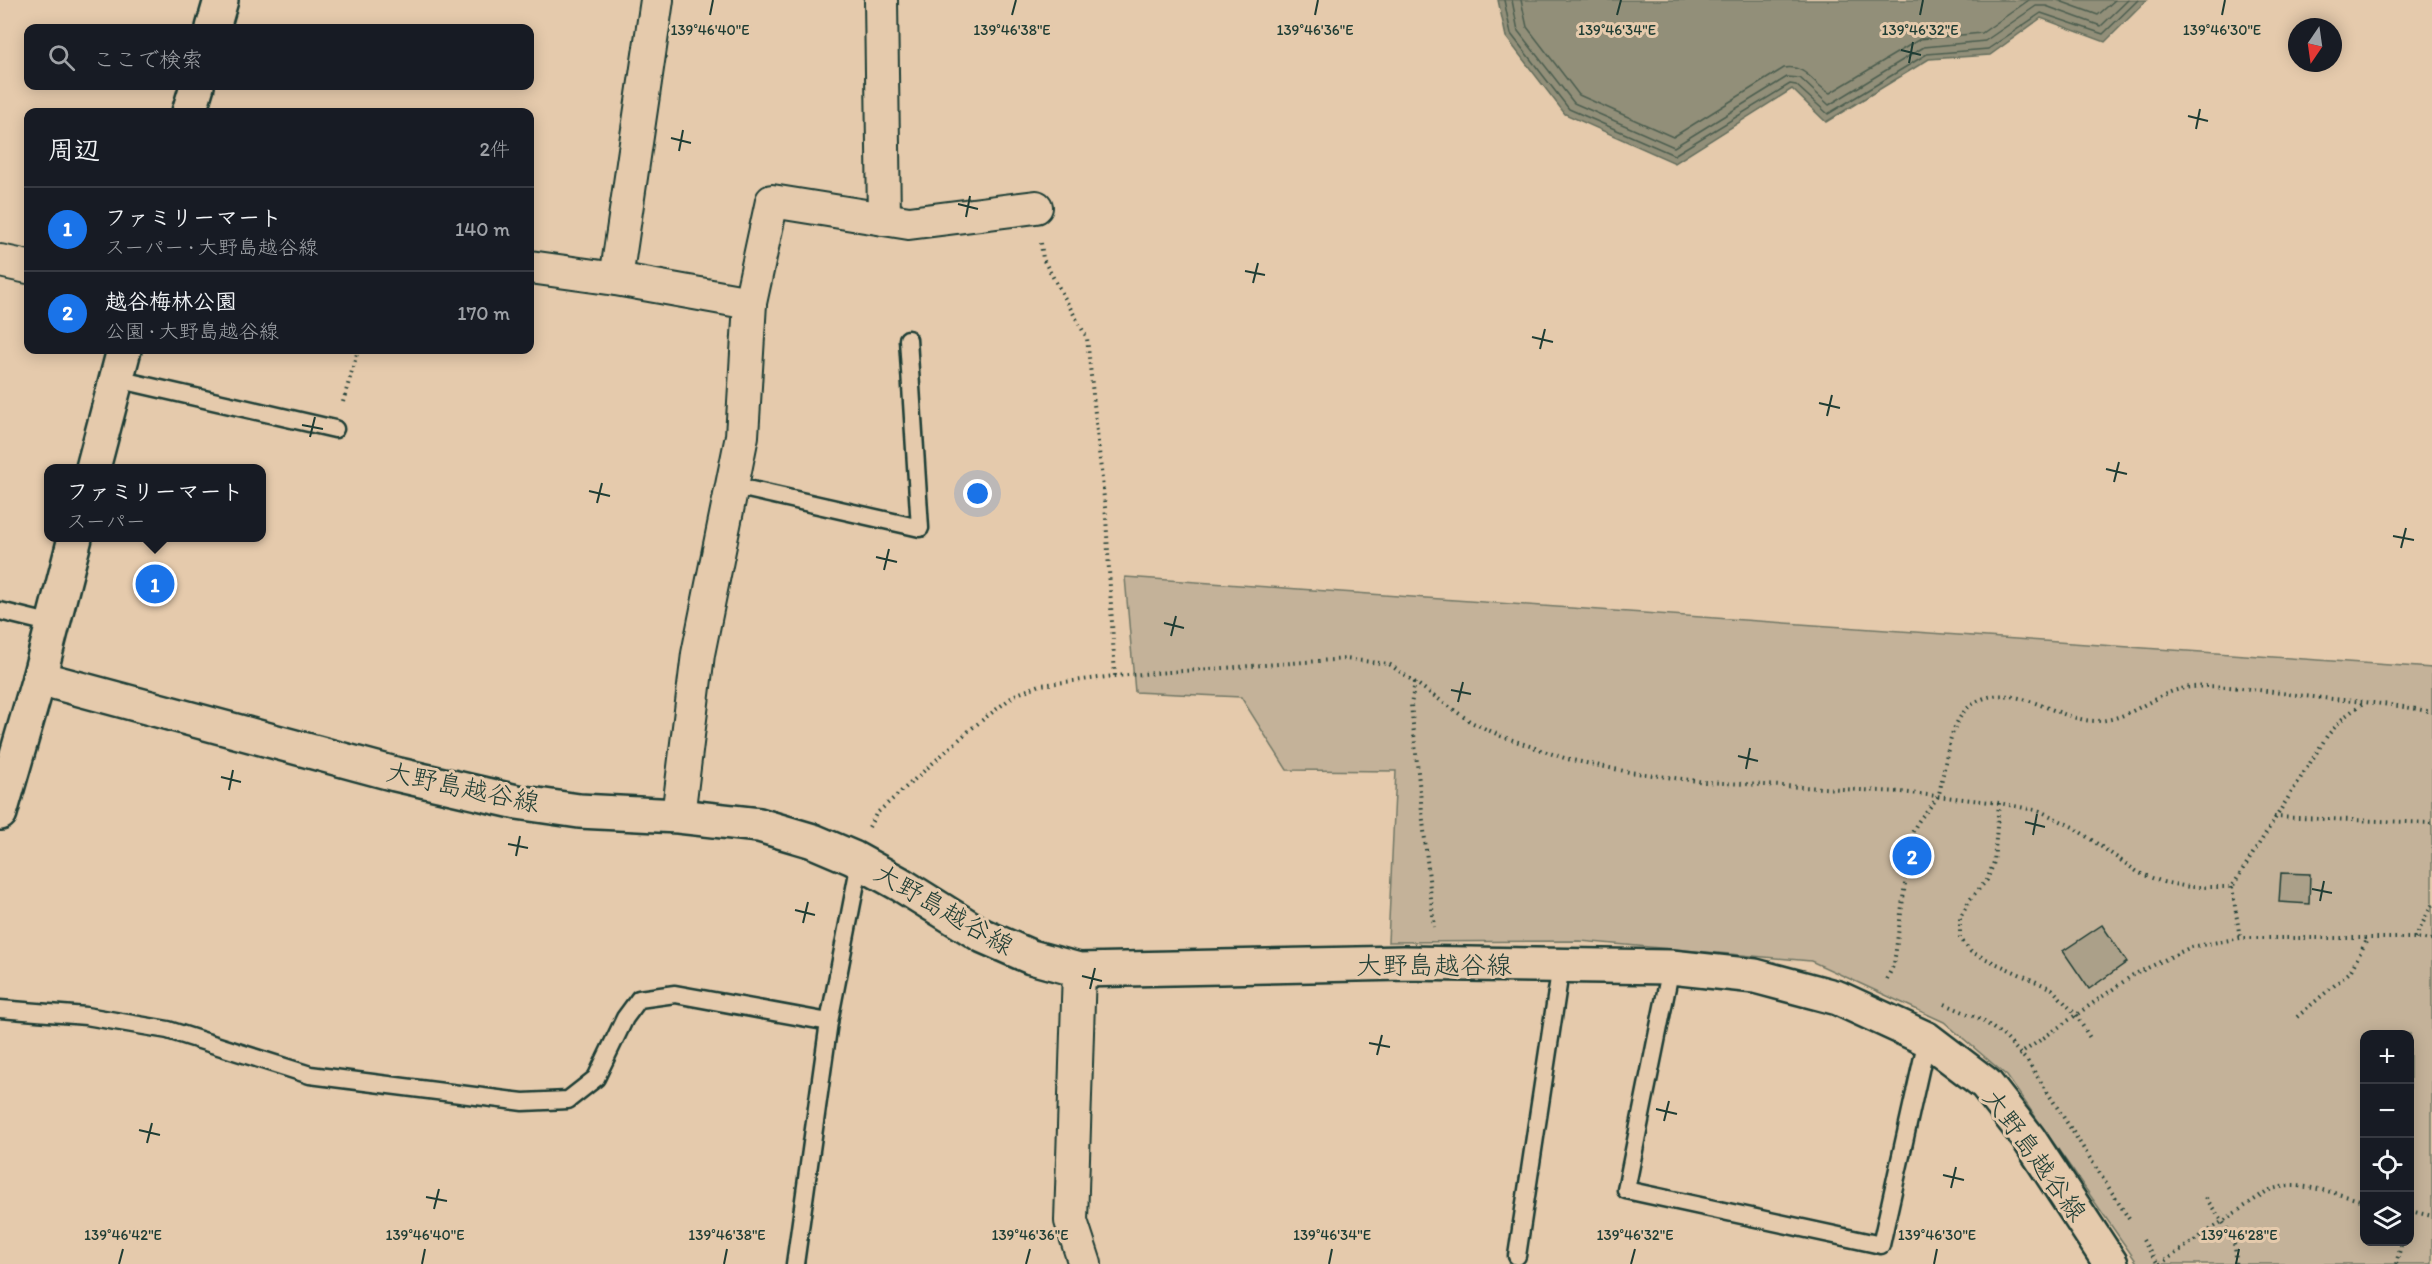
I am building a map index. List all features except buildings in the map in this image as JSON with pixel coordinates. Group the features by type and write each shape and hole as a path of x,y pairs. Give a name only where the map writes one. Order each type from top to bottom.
{"main road":[{"path":"214,24 221,0"},
{"path":"190,108 196,90"},
{"path":"94,464 121,364"},
{"path":"0,813 39,678 74,542"},
{"name":"大野島越谷線","path":"39,678 309,748 395,774 517,802 579,811 678,816 759,825 813,841 860,862 983,936 1031,957 1079,970 1387,963 1671,967 1755,976 1838,999 1927,1039 1986,1084 2029,1139 2111,1264"}],"street":[{"path":"616,279 657,0"},
{"path":"881,0 884,219"},
{"path":"678,816 698,654 734,486 742,436 750,303 772,201 909,223 1036,207"},
{"path":"0,261 24,266"},
{"path":"534,268 616,279 750,303"},
{"path":"1079,970 1071,1221 1085,1264"}],"lane":[{"path":"734,486 920,528 908,339"},
{"path":"121,364 335,429"},
{"path":"0,611 53,624"},
{"path":"795,1264 828,1022 860,862"},
{"path":"1517,1256 1561,965"},
{"path":"1671,967 1626,1190 1881,1245 1927,1039"},
{"path":"0,1010 86,1016 168,1030 310,1075 523,1102 568,1100 596,1078 625,1018 639,999 675,994 828,1022"}],"path":[{"path":"1036,207 1043,259 1087,338 1106,517 1114,676"},
{"path":"335,429 357,354"},
{"path":"867,830 876,814 972,728 1014,695 1040,685 1114,676 1346,659 1389,664 1462,716 1501,736 1568,759 1629,772 1705,782 1938,795 1999,803 2040,811 2073,827 2139,873 2163,882 2189,887 2232,887"},
{"path":"1415,682 1411,705 1435,934"},
{"path":"1887,979 1894,964 1912,833 1919,817 1938,795 1950,739 1961,717 1976,702 1997,695 2020,698 2093,721 2112,719 2135,712 2169,691 2193,687 2240,688 2432,711"},
{"path":"2240,938 2232,887 2273,817 2327,736 2344,717 2363,703"},
{"path":"1999,803 1994,862 1988,880 1970,899 1960,917 1960,938 1971,952 2052,989 2076,1015 2090,1038"},
{"path":"2273,817 2432,823"},
{"path":"2415,938 2432,905"},
{"path":"2019,1055 2133,975 2191,947 2240,938 2415,938 2432,940"},
{"path":"2297,1017 2350,972 2368,938"},
{"path":"2160,1264 2267,1191 2281,1185 2302,1187 2360,1200"},
{"path":"2206,1198 2233,1237 2237,1252 2235,1264"},
{"path":"2414,1212 2432,1216"},
{"path":"2396,1264 2401,1246"}],"shaded area":[{"path":"1125,577 2432,668 2432,1264 2138,1264 2007,1076 1944,1022 1811,961 1580,941 1388,942 1396,771 1287,770 1241,697 1135,692"}],"water":[{"path":"1498,0 2147,0 2105,42 2041,18 1990,55 1929,59 1826,122 1792,89 1675,163 1565,114 1506,37"}],"place":[{"name":"ファミリーマート","path":"155,584"},
{"name":"越谷梅林公園","path":"1912,856"}]}
